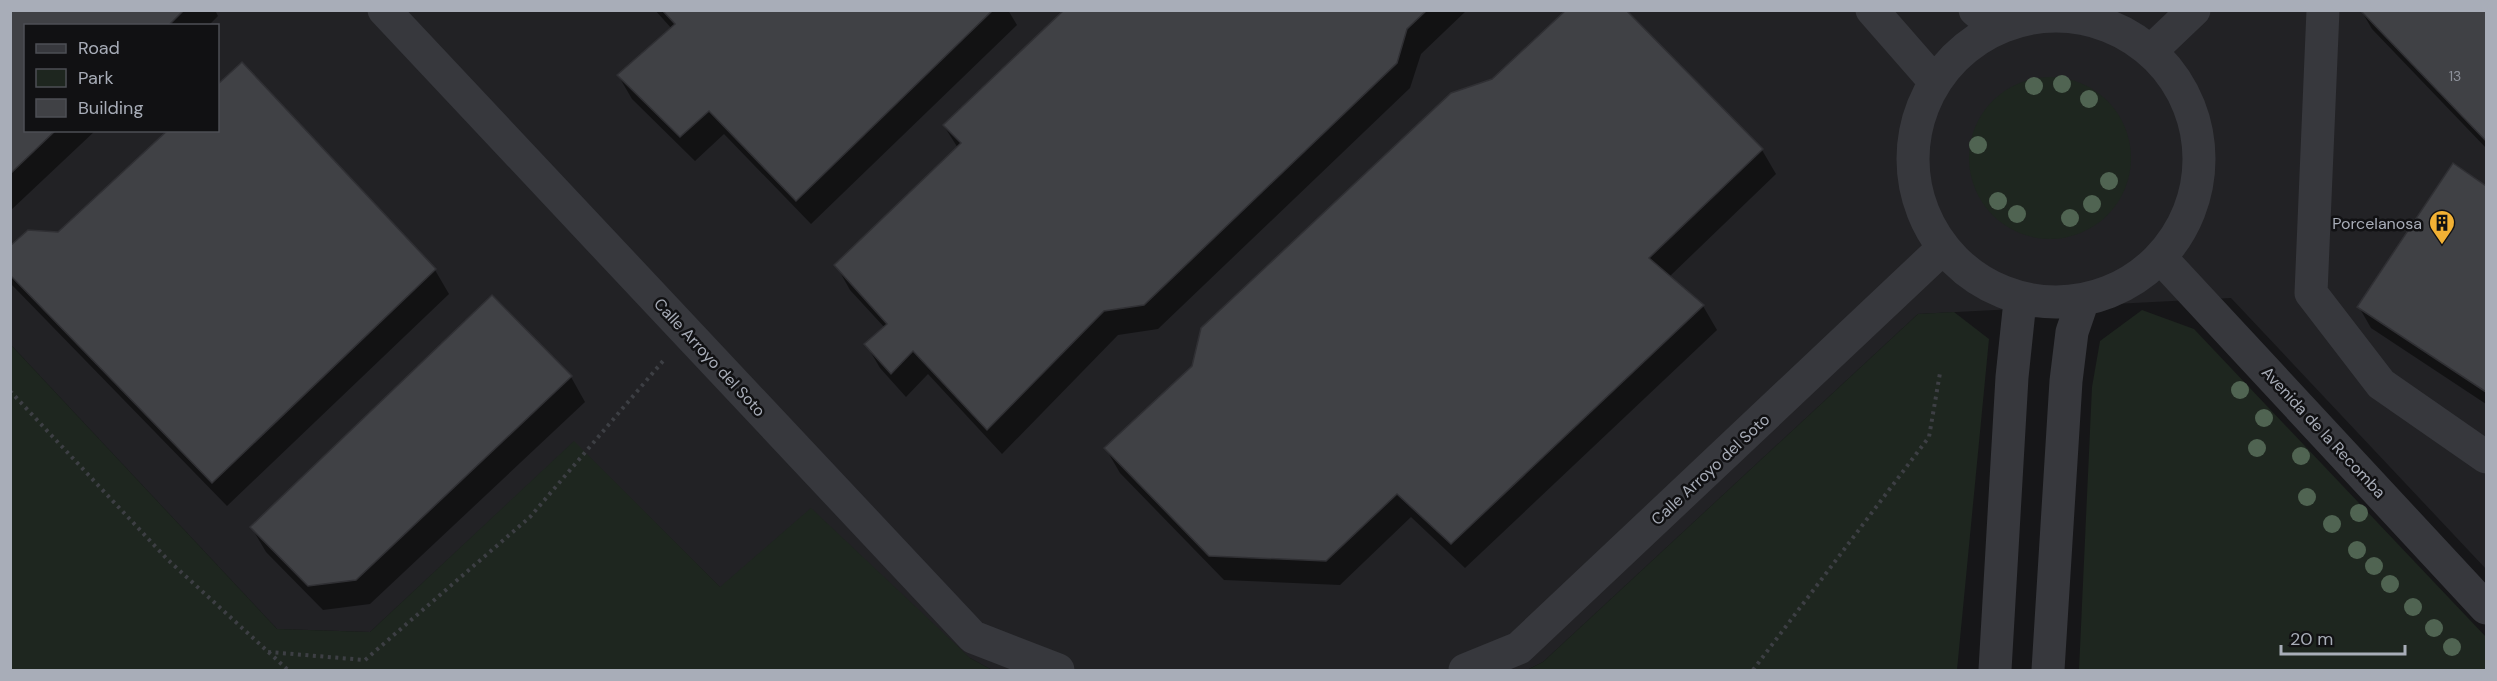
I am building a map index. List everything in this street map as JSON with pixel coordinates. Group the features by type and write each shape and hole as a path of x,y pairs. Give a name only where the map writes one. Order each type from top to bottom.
{"street":[{"name":"Calle Arroyo del Soto","path":"384,10 973,637 1058,670"},
{"path":"1872,10 1935,82"},
{"path":"2152,50 2194,10"},
{"path":"2323,10 2311,292 2381,384 2487,457"},
{"path":"2069,15 2112,28 2152,50 2175,77 2193,115 2200,155 2189,205 2165,252 2140,275 2113,290 2083,300 2019,300 1972,276 1943,248 1920,212 1912,170 1918,125 1935,82 1985,19 2069,15"},
{"name":"Calle Arroyo del Soto","path":"1465,670 1519,648 1943,248"},
{"name":"Avenida de la Recomba","path":"2160,257 2487,608"},
{"path":"1995,670 2012,377 2019,300"},
{"path":"2048,670 2066,381 2072,332 2083,300"}],"path":[{"path":"268,652 365,660 530,517 687,333"},
{"path":"1753,670 1929,437 1940,373"},
{"path":"10,391 168,560 288,670"}],"shaded area":[{"path":"11,11 2486,11 2486,569 2231,298 1918,314 1543,662 1527,670 992,670 970,658 720,587 574,442 370,632 277,629 11,345"}],"green space":[{"path":"2050,77 2066,78 2081,83 2108,100 2125,127 2130,142 2130,174 2125,189 2108,216 2081,233 2066,238 2050,239 2034,238 2019,233 1992,216 1975,189 1970,174 1969,158 1970,142 1975,127 1992,100 2019,83 2034,78"},
{"path":"2142,310 2194,329 2486,637 2486,670 2079,670 2092,387 2100,341"},
{"path":"1954,312 1989,339 1957,670 1527,670 1543,662 1918,314"},
{"path":"11,345 277,629 370,632 574,441 720,587 811,508 970,658 992,670 11,670"}],"building":[{"path":"10,10 184,10 170,24 24,24 24,132 54,132 10,174"},
{"path":"662,10 993,10 796,201 709,111 680,137 617,75 675,24"},
{"path":"1064,10 1427,10 1407,29 1397,63 1144,305 1104,311 987,430 913,351 891,374 864,344 887,324 834,265 961,143 943,125"},
{"path":"1566,10 1626,10 1763,149 1649,258 1704,305 1451,544 1397,494 1326,561 1209,556 1104,448 1192,366 1201,328 1451,93 1492,79"},
{"path":"2360,10 2486,10 2486,141"},
{"path":"242,62 436,269 212,483 10,275 10,246 28,230 58,232 166,132 219,132 219,83"},
{"name":"Porcelanosa","path":"2453,163 2486,186 2486,392 2357,307"},
{"path":"492,295 572,376 356,580 308,586 250,527"}],"place":[{"name":"Porcelanosa","path":"2442,246"}]}
